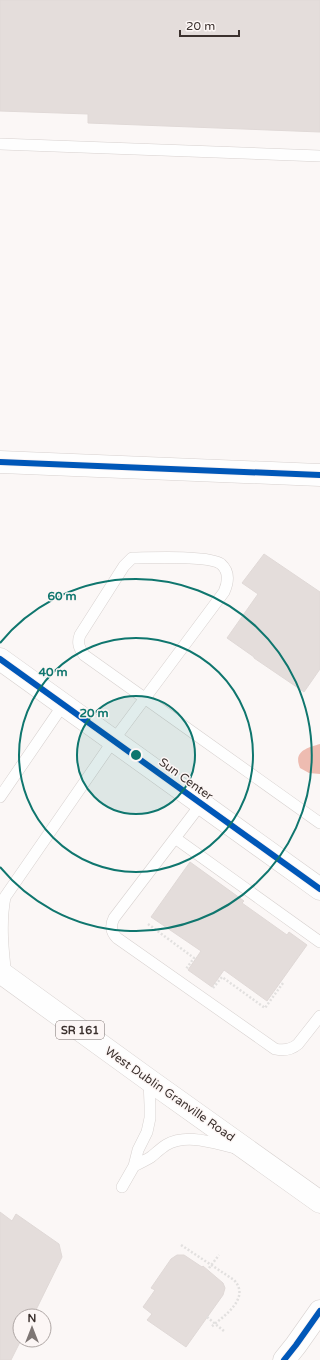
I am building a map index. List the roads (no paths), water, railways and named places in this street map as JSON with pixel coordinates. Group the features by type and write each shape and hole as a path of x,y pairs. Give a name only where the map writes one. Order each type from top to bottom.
{"street":[{"path":"0,462 320,475"},
{"name":"Sun Center","path":"0,659 320,889"},
{"name":"West Dublin Granville Road","path":"3,975 320,1202"},
{"path":"292,1355 320,1311"}],"lane":[{"path":"0,144 320,156"},
{"path":"3,975 1,914 2,898 144,698 224,592 228,580 225,568 214,561 201,559 132,558 124,566 80,635 78,641 79,649 84,655 144,698 320,823"},
{"path":"0,797 64,705"},
{"path":"201,804 114,918 112,932 275,1049 285,1050 295,1047 320,1016"},
{"path":"175,838 320,942"},
{"path":"122,1187 134,1166 138,1150 147,1132 150,1118 149,1080"},
{"path":"134,1166 150,1157 167,1144 190,1139 201,1140 249,1151"}]}
